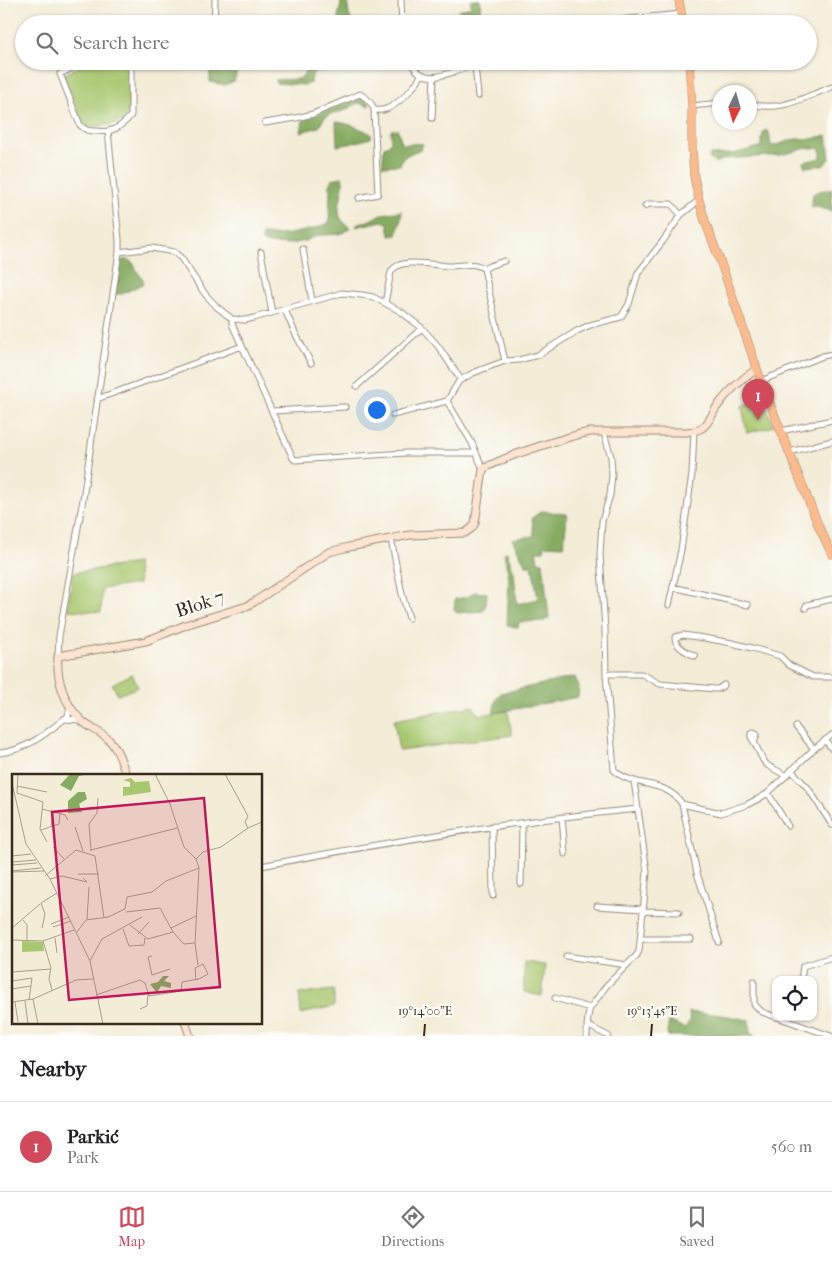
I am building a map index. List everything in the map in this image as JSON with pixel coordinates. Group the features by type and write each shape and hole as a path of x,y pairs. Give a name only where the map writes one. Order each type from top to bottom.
{"main road":[{"path":"678,0 681,14"},
{"path":"690,70 694,177 699,200 761,380 819,527 832,554"}],"street":[{"path":"214,15 215,0"},
{"path":"401,0 402,15"},
{"path":"670,15 681,14"},
{"path":"68,70 60,74 80,125 84,130 108,132 122,124 131,115 131,70"},
{"path":"416,70 421,75 434,77 458,70"},
{"path":"476,70 478,96"},
{"path":"374,110 387,109 396,104 419,80 421,75"},
{"path":"432,118 434,77"},
{"path":"757,105 784,106 832,87"},
{"path":"266,123 313,114 360,94 368,98 373,104 374,110 378,194 359,198"},
{"path":"692,106 712,104"},
{"path":"108,132 120,240 119,252 83,500 59,636 58,672 70,707 81,720 109,740 119,755 126,774"},
{"path":"447,401 461,380 483,369 505,361 519,360 538,355 590,325 621,317 628,304 638,273 681,214 699,200"},
{"path":"644,206 649,204 671,204 681,214"},
{"path":"119,252 152,248 174,252 181,258 205,294 232,319 245,320 342,293 373,297 400,311 422,328 438,346 461,380"},
{"path":"303,249 312,301"},
{"path":"261,252 272,313"},
{"path":"484,269 504,261"},
{"path":"385,302 392,269 402,264 476,265 484,269"},
{"path":"484,269 505,361"},
{"path":"285,310 311,363"},
{"path":"232,319 232,324 295,460 406,453 476,453"},
{"path":"357,386 422,328"},
{"path":"97,398 242,346"},
{"path":"761,380 832,354"},
{"path":"447,401 472,443 482,469 535,448 581,433 700,430 738,383 757,369"},
{"path":"393,415 447,401"},
{"path":"272,411 344,407"},
{"path":"781,431 832,420"},
{"path":"668,605 681,550 692,474 694,431"},
{"path":"604,433 612,475 610,495 602,521 600,555 606,674 614,770 618,775 667,790 677,796 682,804 697,872 719,942"},
{"path":"790,452 832,441"},
{"name":"Blok 7","path":"58,656 146,641 188,624 247,606 329,552 410,535 465,533 475,523 482,469"},
{"path":"391,539 409,618"},
{"path":"672,587 748,605"},
{"path":"805,608 807,605 832,599"},
{"path":"695,656 677,644 674,640 675,637 683,635 752,648 780,656 788,665 814,677 832,677"},
{"path":"606,674 642,674 658,684 714,689 724,685"},
{"path":"0,752 28,745 70,713 70,707"},
{"path":"63,719 81,720"},
{"path":"796,727 814,749"},
{"path":"682,804 721,813 760,798 768,793 790,770 832,735"},
{"path":"825,740 832,749"},
{"path":"754,742 763,760 785,775"},
{"path":"790,770 808,788 832,825"},
{"path":"587,1036 588,1012 590,1008 607,985 637,955 641,939 647,872 634,781"},
{"path":"768,793 788,826"},
{"path":"262,866 442,833 638,809"},
{"path":"562,817 565,854"},
{"path":"522,823 522,884"},
{"path":"492,826 492,896"},
{"path":"597,906 678,912"},
{"path":"641,939 691,939"},
{"path":"566,956 627,966"},
{"path":"802,976 803,966 832,957"},
{"path":"754,981 754,1004 762,1012 772,1016"},
{"path":"555,998 590,1008"},
{"path":"796,1021 831,1036 832,1030"},
{"path":"186,1024 190,1036"},
{"path":"587,1025 608,1036"}],"green space":[{"path":"341,0 347,0 349,15 338,15"},
{"path":"471,0 480,0 481,15 459,15 459,10 471,7"},
{"path":"73,70 129,70 129,110 125,117 118,123 86,126 82,122 64,77 65,74"},
{"path":"210,70 236,70 234,81 225,85 210,82"},
{"path":"305,70 324,70 313,73 310,83 305,85 276,83 276,80 299,79 304,76"},
{"path":"361,97 369,102 369,106 358,103 343,111 330,114 324,118 319,127 301,132 303,120"},
{"path":"336,122 363,130 371,134 371,138 337,146"},
{"path":"391,130 398,130 402,144 423,144 421,149 405,157 400,165 382,166 384,147 389,145 391,141"},
{"path":"765,130 769,132 771,146 794,139 811,139 827,135 830,159 824,165 805,167 803,162 821,158 821,152 818,148 807,148 781,155 726,159 717,162 709,158 710,155 733,154 760,147"},
{"path":"342,177 343,187 339,214 350,228 342,233 320,235 305,241 289,244 271,244 262,241 262,235 296,233 329,223 330,183 332,179"},
{"path":"832,189 832,211 811,206 813,194"},
{"path":"402,211 397,235 390,236 388,223 382,221 356,227 358,223 368,221 382,214"},
{"path":"125,259 133,264 144,283 122,294 115,294 120,262"},
{"path":"762,398 774,426 747,433 742,406"},
{"path":"542,511 567,514 564,546 545,545 544,551 536,551 538,561 543,562 549,618 544,621 519,622 518,627 507,626 509,578 504,553 507,552 514,572 517,604 538,599 532,565 526,565 512,539 534,536 532,518"},
{"path":"137,563 139,584 102,589 101,612 67,610 73,573"},
{"path":"474,592 487,593 483,611 457,613 454,610 455,599 468,597"},
{"path":"132,674 138,687 118,695 112,684"},
{"path":"575,677 579,687 578,697 494,713 495,702 501,693"},
{"path":"473,706 479,715 508,711 512,735 399,751 394,720"},
{"path":"524,962 545,965 542,996 524,992"},
{"path":"334,990 334,1006 301,1014 299,994"},
{"path":"689,1012 749,1020 750,1033 755,1036 668,1036 669,1021 684,1028 689,1021"}],"place":[{"name":"Parkić","path":"758,420"}]}
